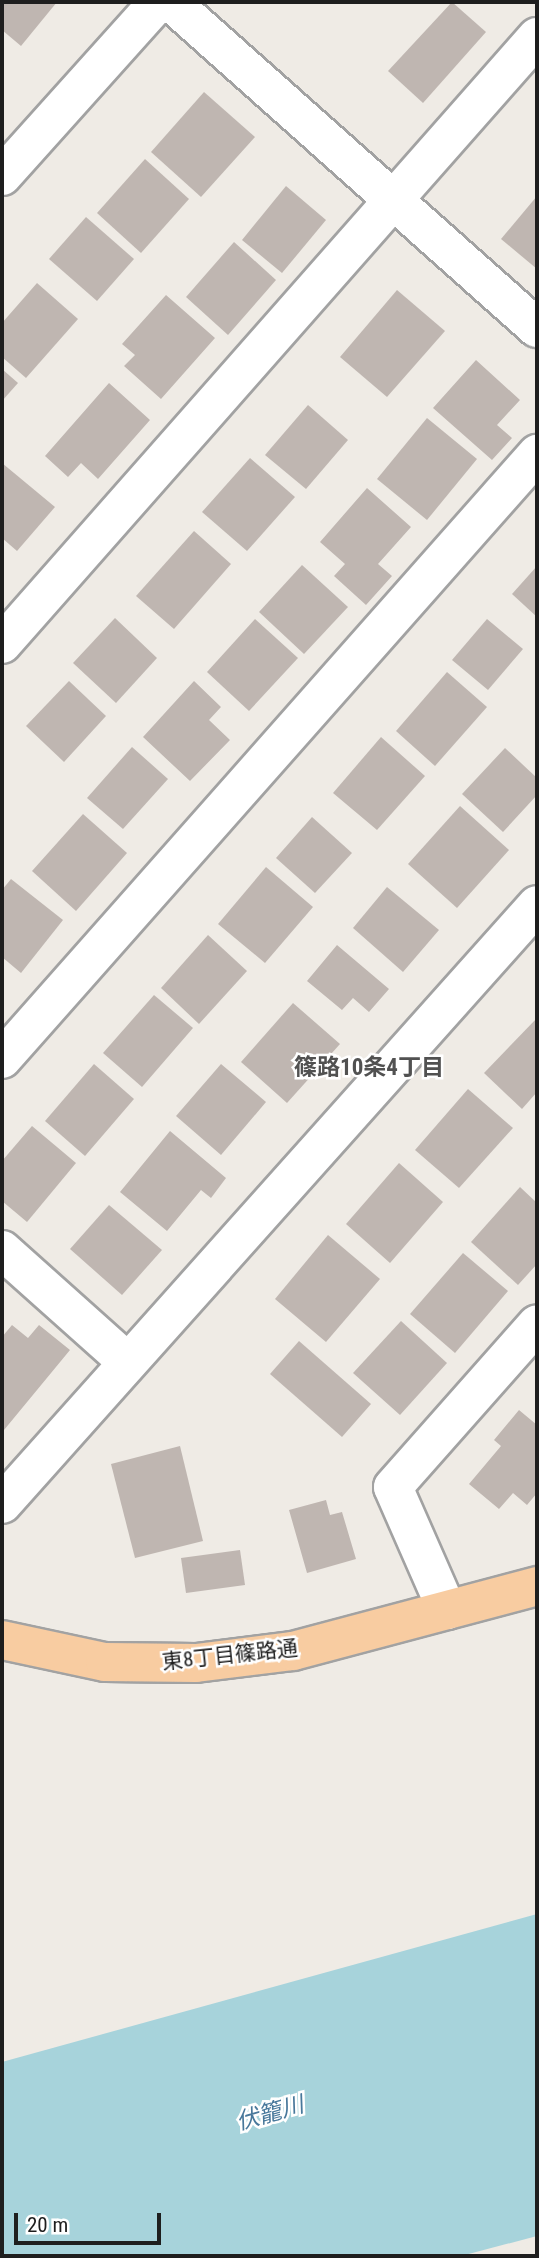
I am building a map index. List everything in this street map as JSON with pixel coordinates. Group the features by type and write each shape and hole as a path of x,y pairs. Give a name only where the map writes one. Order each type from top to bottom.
{"main road":[{"name":"東8丁目篠路通","path":"2,1640 104,1662 196,1663 293,1651 537,1586"}],"street":[{"path":"2,176 158,2"},
{"path":"171,2 537,328"},
{"path":"2,645 537,37"},
{"path":"2,1059 537,454"},
{"path":"2,1504 126,1361 537,905"},
{"path":"2,1250 126,1361"},
{"path":"447,1610 393,1487 537,1324"}],"water":[{"name":"伏籠川","path":"537,1914 537,2236 461,2256 2,2256 2,2062"}],"building":[{"path":"2,2 57,2 21,46 2,30"},
{"path":"452,2 486,32 423,103 388,71"},
{"path":"204,92 255,137 201,197 151,152"},
{"path":"145,159 189,199 141,253 97,213"},
{"path":"286,186 326,220 282,273 242,240"},
{"path":"537,196 537,269 501,239"},
{"path":"86,217 134,259 97,301 49,259"},
{"path":"234,242 276,280 228,335 186,297"},
{"path":"37,283 78,319 26,378 2,357 2,323"},
{"path":"397,290 445,331 387,397 340,357"},
{"path":"166,295 215,338 161,399 124,366 135,355 122,344"},
{"path":"476,360 520,400 497,425 512,438 492,460 433,408"},
{"path":"2,369 18,383 2,401"},
{"path":"109,383 150,420 98,479 81,463 68,477 45,456"},
{"path":"308,405 348,440 306,489 265,455"},
{"path":"427,418 477,459 427,520 377,479"},
{"path":"250,458 295,497 247,551 202,512"},
{"path":"2,463 55,507 17,551 2,538"},
{"path":"367,488 411,527 378,564 392,576 366,605 334,576 345,564 320,542"},
{"path":"194,531 231,564 174,629 136,596"},
{"path":"302,565 348,607 304,654 259,612"},
{"path":"537,566 537,617 512,594"},
{"path":"115,618 157,658 116,703 73,663"},
{"path":"255,619 298,658 249,711 207,672"},
{"path":"487,619 523,649 488,690 452,660"},
{"path":"447,672 487,707 435,766 396,731"},
{"path":"69,681 106,716 64,762 26,726"},
{"path":"194,681 221,707 209,720 230,740 190,781 143,737"},
{"path":"381,737 425,776 377,830 333,793"},
{"path":"132,747 168,779 123,829 87,798"},
{"path":"505,748 537,778 537,795 503,832 462,794"},
{"path":"460,806 509,850 457,908 408,864"},
{"path":"83,814 127,853 76,911 32,871"},
{"path":"312,817 352,853 315,893 276,858"},
{"path":"266,867 313,907 265,963 218,924"},
{"path":"11,879 63,920 21,973 2,957 2,890"},
{"path":"387,887 439,930 403,972 353,928"},
{"path":"208,935 247,971 199,1024 161,988"},
{"path":"337,945 389,989 369,1012 353,998 342,1010 307,981"},
{"path":"154,995 193,1028 142,1087 103,1053"},
{"path":"293,1003 340,1044 287,1103 241,1062"},
{"path":"537,1018 537,1092 522,1109 484,1073"},
{"path":"94,1064 134,1099 85,1156 45,1121"},
{"path":"221,1064 266,1102 221,1155 176,1116"},
{"path":"468,1089 513,1128 459,1188 415,1150"},
{"path":"32,1126 76,1163 27,1222 2,1201 2,1161"},
{"path":"170,1131 226,1178 211,1198 201,1190 167,1231 120,1192"},
{"path":"399,1163 443,1202 390,1263 346,1224"},
{"path":"520,1187 537,1203 537,1264 518,1285 471,1242"},
{"path":"109,1205 162,1250 122,1295 70,1249"},
{"path":"328,1235 380,1279 326,1342 275,1299"},
{"path":"463,1253 508,1291 455,1353 410,1314"},
{"path":"401,1321 447,1363 400,1415 353,1373"},
{"path":"12,1325 28,1338 39,1325 70,1350 4,1430 2,1337"},
{"path":"299,1341 371,1404 342,1437 270,1374"},
{"path":"519,1410 537,1425 537,1493 527,1505 513,1493 499,1509 469,1484 501,1446 494,1440"},
{"path":"180,1446 203,1541 135,1558 111,1464"},
{"path":"326,1500 330,1515 342,1512 356,1559 307,1573 289,1510"},
{"path":"240,1550 245,1585 186,1593 181,1558"}],"district":[{"name":"篠路10条4丁目","path":"369,1068"}]}
